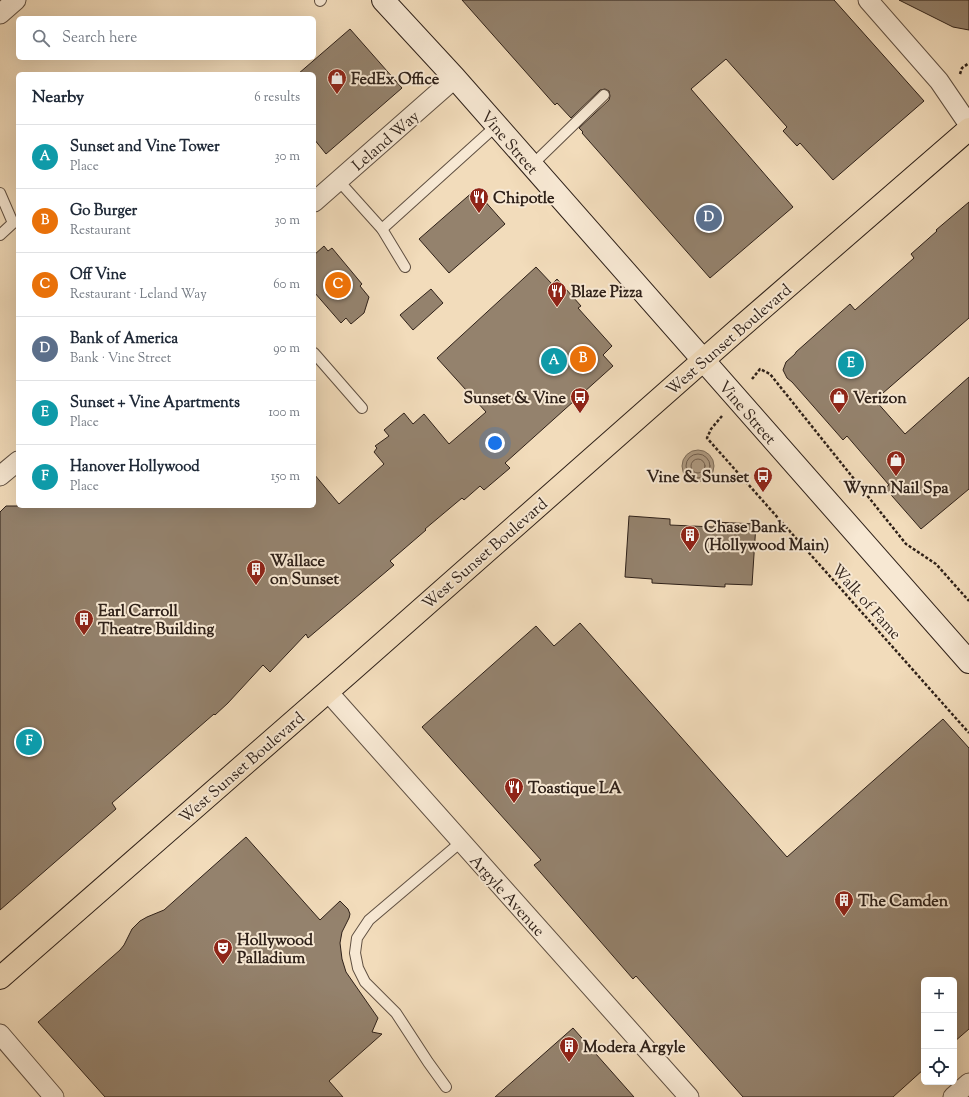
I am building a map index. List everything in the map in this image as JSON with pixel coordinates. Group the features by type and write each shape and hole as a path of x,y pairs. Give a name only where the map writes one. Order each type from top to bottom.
{"main road":[{"name":"Vine Street","path":"384,0 455,78 969,662"},
{"name":"West Sunset Boulevard","path":"0,978 969,129"}],"street":[{"path":"0,14 16,0"},
{"path":"868,0 939,80 969,125"},
{"name":"Leland Way","path":"316,200 455,78"},
{"path":"0,476 16,463"},
{"name":"Argyle Avenue","path":"328,692 689,1097"},
{"path":"0,1034 54,1097"},
{"path":"953,1097 969,1083"}],"lane":[{"path":"531,166 604,95"},
{"path":"382,230 496,126"},
{"path":"338,180 382,230 405,267"},
{"path":"0,193 13,223 0,235"},
{"path":"316,355 362,408"},
{"path":"446,1087 396,1014 365,982 358,968 355,953 357,938 369,920 461,842"}],"path":[{"path":"960,76 962,68 969,63"},
{"path":"760,369 770,374 906,544 936,564 969,601"},
{"name":"Walk of Fame","path":"711,429 707,438 969,732"}],"water":[{"path":"695,450 701,450 710,454 714,466 710,478 701,482 695,482 686,478 682,469 682,463 686,454"}],"building":[{"path":"462,0 834,0 924,101 833,180 800,143 797,146 783,131 787,127 726,59 691,89 793,207 710,278 579,128 609,100 609,91 605,89 600,90 571,118 557,103 555,105"},
{"path":"899,0 969,0 969,30 953,27"},
{"path":"350,29 402,88 326,154 316,142 316,72 300,72"},
{"path":"475,190 505,224 449,273 419,239"},
{"path":"969,202 969,318 875,400 905,434 969,377 969,489 921,529 885,488 889,485 847,436 843,440 787,378 783,370 786,362 796,352 850,304 855,310 914,258 911,254"},
{"path":"324,246 328,251 332,248 362,284 360,286 369,297 364,313 351,324 346,318 341,323 316,294 316,253"},
{"path":"536,267 552,284 557,279 581,306 578,308 612,346 603,355 613,366 505,463 510,468 484,490 480,486 464,500 462,498 425,529 426,530 390,561 394,565 308,638 306,634 270,672 263,665 215,715 214,714 112,803 116,809 0,910 0,512 6,506 16,506 16,508 316,508 316,476 339,504 384,464 374,452 377,448 375,446 389,436 384,430 404,413 413,424 424,414 449,444 486,412 437,358"},
{"path":"431,289 443,303 413,330 400,315"},
{"name":"Chase Bank (Hollywood Main)","path":"629,516 670,519 670,525 714,527 714,522 756,524 752,585 725,584 725,587 652,583 652,579 625,577"},
{"path":"580,623 787,857 943,719 969,748 969,1029 957,1039 957,977 921,977 921,1072 893,1097 743,1097 636,976 633,979 534,865 541,860 422,727 536,626 554,646"},
{"name":"Hollywood Palladium","path":"246,837 320,920 340,901 348,909 350,914 342,932 340,943 342,959 346,972 378,1018 372,1032 382,1034 329,1081 343,1097 105,1097 38,1022 120,950 132,929 140,921 164,910"},
{"name":"Modera Argyle","path":"573,1028 634,1097 495,1097"}],"place":[{"name":"FedEx Office","path":"337,95"},
{"name":"Chipotle","path":"479,214"},
{"name":"Bank of America","path":"709,218"},
{"name":"Off Vine","path":"338,285"},
{"name":"Blaze Pizza","path":"557,308"},
{"name":"Go Burger","path":"583,359"},
{"name":"Sunset and Vine Tower","path":"554,361"},
{"name":"Sunset + Vine Apartments","path":"851,364"},
{"name":"Sunset & Vine","path":"580,414"},
{"name":"Verizon","path":"839,414"},
{"name":"Wynn Nail Spa","path":"896,477"},
{"name":"Vine & Sunset","path":"763,493"},
{"name":"Chase Bank (Hollywood Main)","path":"690,552"},
{"name":"Wallace on Sunset","path":"256,586"},
{"name":"Earl Carroll Theatre Building","path":"84,636"},
{"name":"Hanover Hollywood","path":"29,742"},
{"name":"Toastique LA","path":"514,804"},
{"name":"The Camden","path":"844,917"},
{"name":"Hollywood Palladium","path":"223,965"},
{"name":"Modera Argyle","path":"569,1063"}]}
